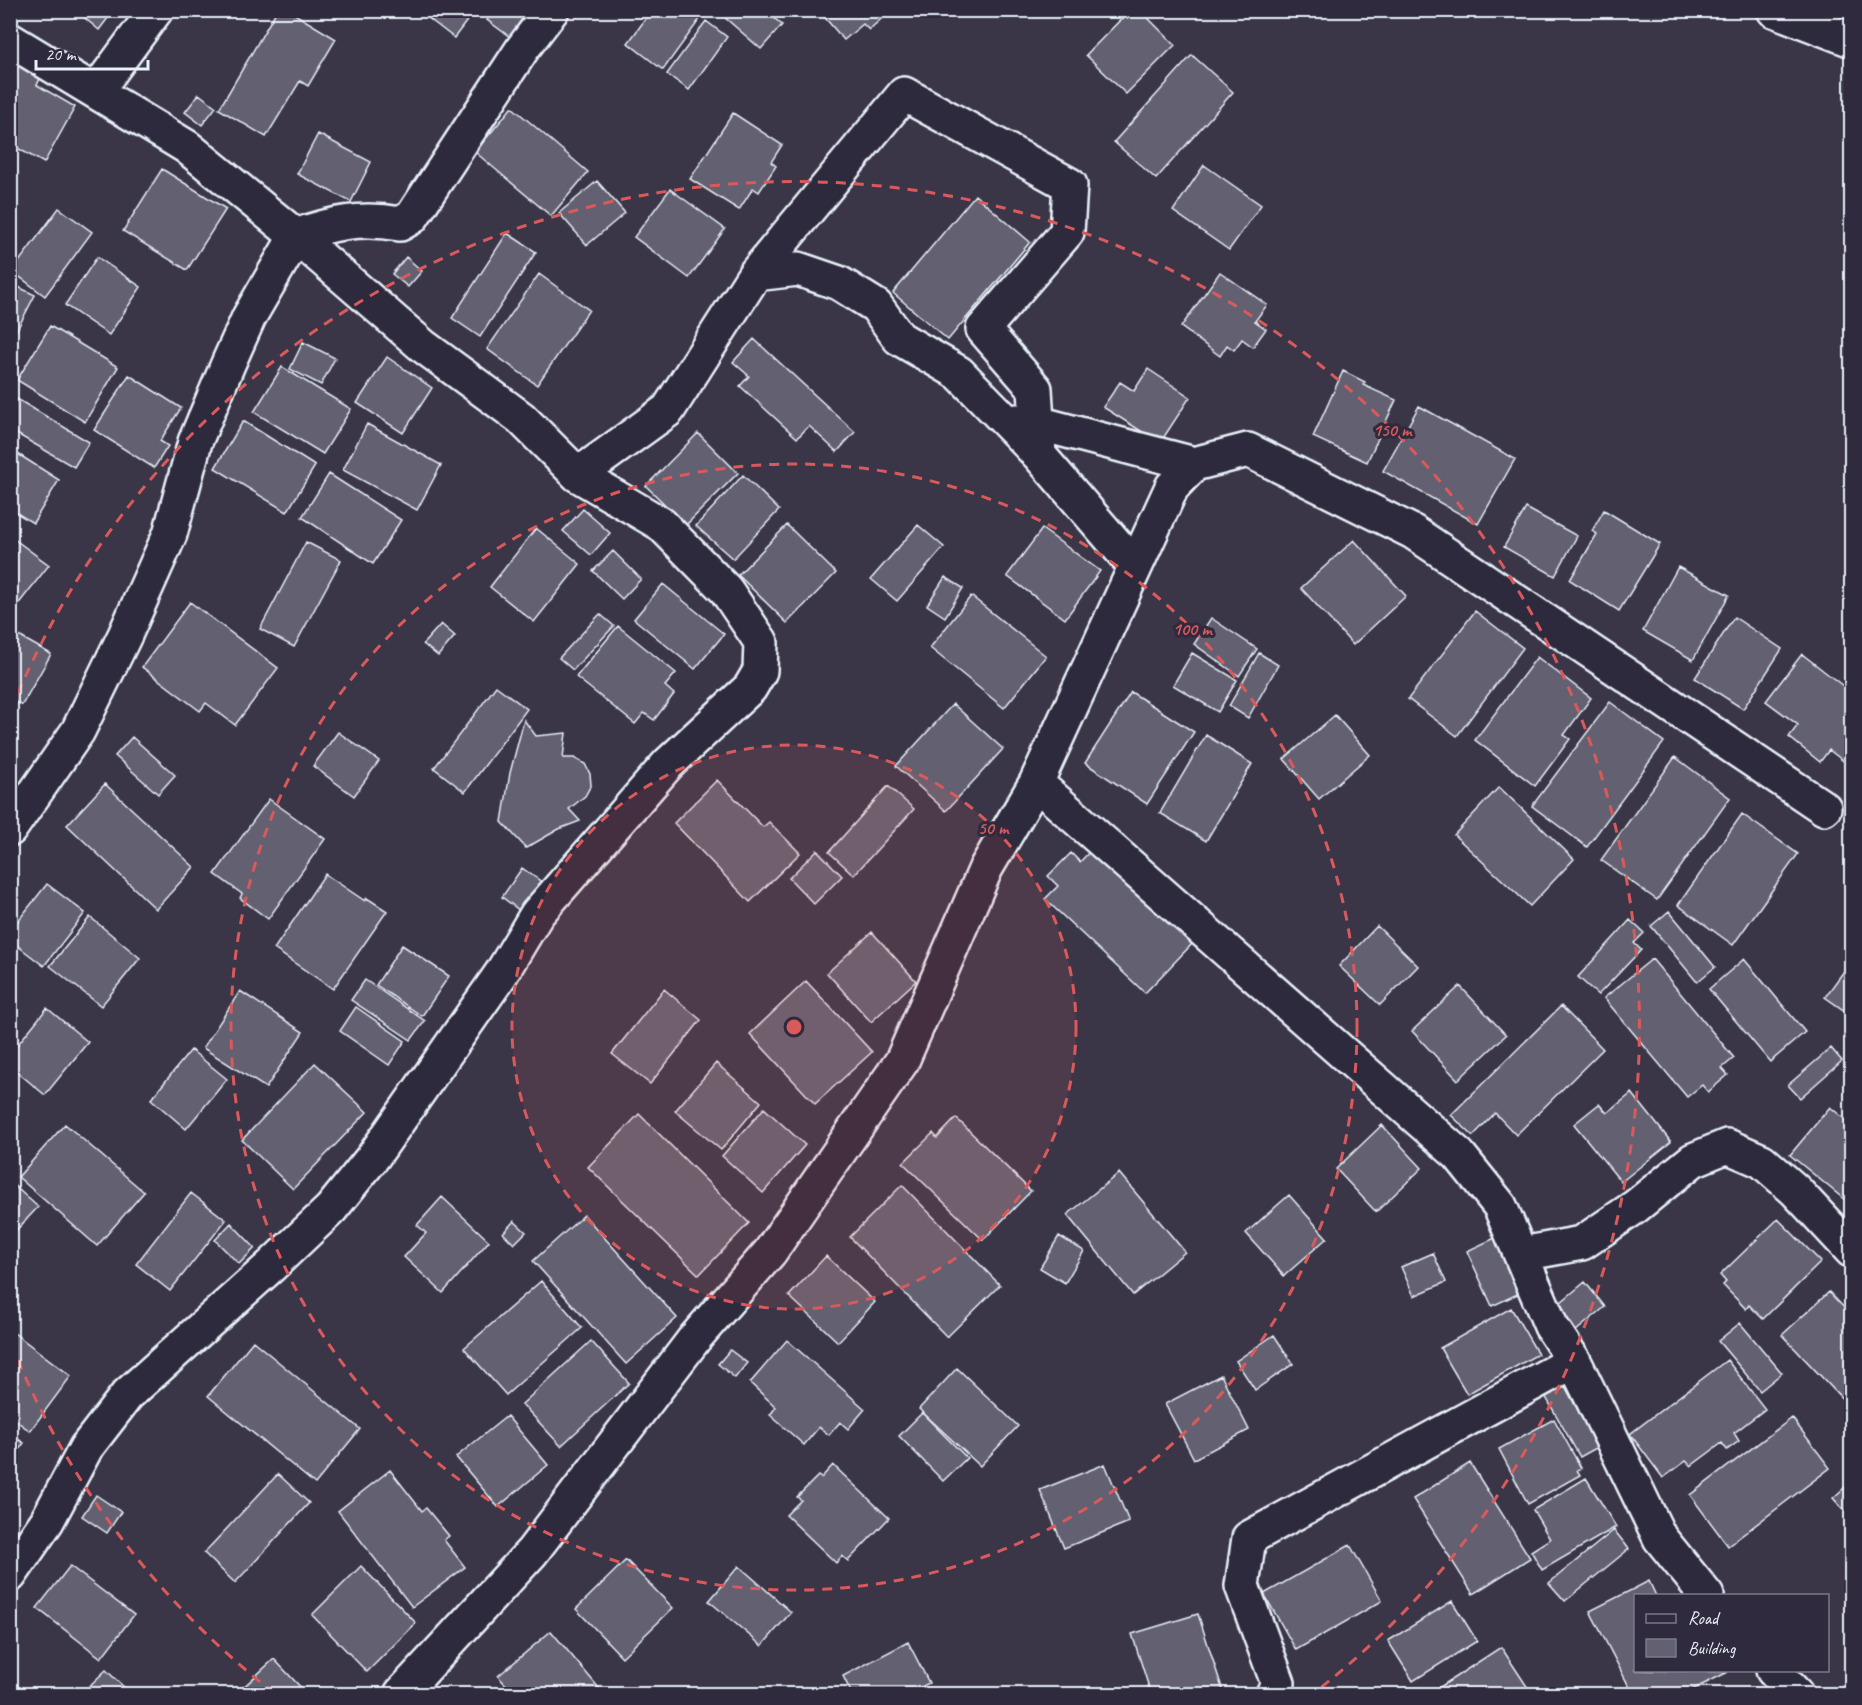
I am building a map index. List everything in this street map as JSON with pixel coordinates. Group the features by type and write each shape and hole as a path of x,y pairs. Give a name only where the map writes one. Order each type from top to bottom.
{"street":[{"path":"97,90 156,10"},
{"path":"10,830 78,731 120,646 170,534 195,442 228,364 249,317 296,236 331,224 376,220 400,224 412,217 523,48 552,10"},
{"path":"1774,10 1851,40"},
{"path":"10,40 97,90 187,147 296,236 423,346 521,418 578,475 661,524 726,590 761,642 760,671 750,688 668,764 537,914 501,974 380,1147 331,1209 272,1266 127,1395 86,1448 47,1521 10,1575"},
{"path":"578,475 668,410 755,274 904,94 1070,185 1067,232 983,329 1035,389 1038,439 1134,565"},
{"path":"755,274 798,269 839,283 876,306 899,338 959,373 1004,419 1038,439 1194,464 1248,450 1413,532 1824,808"},
{"path":"401,1695 532,1552 695,1338 770,1252 902,1061 986,868 1036,783 1134,565 1172,487 1194,464"},
{"path":"1036,783 1459,1155 1500,1206 1551,1326 1574,1360 1660,1538 1705,1594"},
{"path":"1522,1254 1582,1243 1635,1207 1693,1160 1727,1146 1762,1161 1795,1190 1851,1251"},
{"path":"1273,1695 1278,1683 1242,1587 1249,1538 1574,1360"},
{"path":"1774,1672 1796,1695"}],"building":[{"path":"75,10 114,10 99,30"},
{"path":"277,10 288,10 336,39 308,86 300,81 266,137 219,109"},
{"path":"418,10 475,10 454,38"},
{"path":"494,10 528,10 510,37 487,20"},
{"path":"652,10 689,10 700,19 663,70 628,43"},
{"path":"716,10 765,10 782,25 761,49"},
{"path":"822,10 891,10 869,30 863,24 844,40 820,12"},
{"path":"1130,10 1140,10 1175,45 1126,94 1086,55"},
{"path":"706,21 727,37 689,90 667,74"},
{"path":"10,51 45,69 37,85 75,107 44,163 10,144"},
{"path":"1192,55 1233,92 1156,179 1114,142"},
{"path":"199,94 216,107 202,125 185,112"},
{"path":"512,107 588,172 551,216 475,152"},
{"path":"733,113 782,145 771,162 776,166 759,192 753,188 739,210 690,179"},
{"path":"318,134 371,162 351,202 297,174"},
{"path":"1204,165 1261,205 1229,250 1173,211"},
{"path":"162,169 226,209 187,270 123,231"},
{"path":"597,181 625,213 587,245 559,213"},
{"path":"670,189 725,229 689,278 634,237"},
{"path":"975,195 1030,242 948,340 893,293"},
{"path":"59,208 92,232 45,296 12,271"},
{"path":"507,233 536,252 480,337 452,318"},
{"path":"97,257 141,287 109,335 65,305"},
{"path":"406,257 422,271 408,287 392,274"},
{"path":"1220,272 1267,305 1255,321 1266,329 1253,347 1242,339 1234,350 1227,345 1220,356 1181,327"},
{"path":"539,274 589,310 537,385 487,349"},
{"path":"10,283 35,295 10,343"},
{"path":"50,326 118,367 85,422 17,380"},
{"path":"754,339 855,432 837,452 809,426 797,438 740,386 749,376 733,362"},
{"path":"303,342 335,358 321,385 290,369"},
{"path":"387,357 432,388 403,433 357,403"},
{"path":"282,367 351,409 323,454 254,412"},
{"path":"1148,369 1190,397 1160,443 1103,407 1120,382 1134,391"},
{"path":"1343,371 1365,382 1363,385 1396,400 1367,462 1313,437"},
{"path":"129,375 181,408 160,441 168,446 154,468 94,430"},
{"path":"17,399 89,442 74,467 10,430 10,409"},
{"path":"1419,406 1515,459 1478,524 1383,471"},
{"path":"243,421 315,466 287,512 215,468"},
{"path":"367,424 441,465 417,510 343,470"},
{"path":"698,433 738,473 686,525 646,486"},
{"path":"10,449 59,480 33,523 10,509"},
{"path":"329,474 401,520 373,564 302,517"},
{"path":"743,475 779,510 733,559 696,526"},
{"path":"1526,508 1577,536 1555,576 1504,547"},
{"path":"583,509 610,533 591,555 563,531"},
{"path":"1604,510 1660,544 1619,611 1570,580 1597,534 1592,531"},
{"path":"787,525 836,573 787,623 738,575"},
{"path":"918,525 944,547 897,601 871,579"},
{"path":"536,528 580,564 534,622 490,587"},
{"path":"1042,529 1100,571 1065,619 1007,576"},
{"path":"10,536 49,565 13,611 10,609"},
{"path":"1354,540 1406,596 1353,645 1301,588"},
{"path":"306,542 341,560 294,647 260,629"},
{"path":"613,551 641,579 622,599 593,571"},
{"path":"1678,567 1729,595 1693,660 1643,631"},
{"path":"945,577 963,588 945,617 927,605"},
{"path":"663,584 724,634 695,669 634,619"},
{"path":"971,596 1046,656 1004,708 930,648"},
{"path":"190,602 278,668 235,725 206,703 200,711 142,667"},
{"path":"1475,611 1523,648 1457,736 1408,699"},
{"path":"600,614 614,626 573,670 559,658"},
{"path":"1734,617 1782,649 1743,709 1695,678"},
{"path":"1211,618 1257,649 1239,676 1194,644"},
{"path":"441,624 455,636 438,656 423,644"},
{"path":"618,626 676,673 665,686 674,694 654,720 644,713 635,724 576,677"},
{"path":"10,631 51,654 22,705 10,699"},
{"path":"1192,653 1237,680 1218,712 1173,685"},
{"path":"1259,653 1278,665 1248,718 1229,706"},
{"path":"1802,654 1852,693 1852,756 1846,763 1829,750 1820,762 1789,737 1798,725 1766,701"},
{"path":"1537,657 1591,698 1564,735 1570,739 1535,786 1475,740"},
{"path":"496,686 527,709 465,792 434,768"},
{"path":"1131,692 1194,732 1147,804 1085,763"},
{"path":"1610,702 1664,742 1587,847 1532,806"},
{"path":"953,704 1003,749 946,811 896,766"},
{"path":"1335,715 1370,755 1319,799 1284,759"},
{"path":"524,720 536,736 566,733 563,758 574,758 585,764 590,774 591,785 585,796 569,809 580,821 559,829 526,848 502,822 510,773"},
{"path":"338,732 379,761 354,796 313,766"},
{"path":"1206,735 1252,764 1206,841 1160,813"},
{"path":"132,737 175,775 158,794 115,756"},
{"path":"1675,757 1730,798 1657,900 1601,860"},
{"path":"717,780 763,827 769,822 800,853 750,902 674,823"},
{"path":"105,784 194,867 156,909 67,825"},
{"path":"888,786 914,809 854,875 829,852"},
{"path":"1499,787 1574,859 1530,906 1454,835"},
{"path":"269,799 325,839 268,919 240,898 242,894 215,874"},
{"path":"1742,814 1798,854 1733,945 1678,905"},
{"path":"1093,848 1193,943 1145,993 1045,899 1058,886 1048,876 1071,853 1080,862"},
{"path":"817,850 842,876 814,904 789,878"},
{"path":"522,868 546,885 524,914 502,897"},
{"path":"325,874 365,901 367,898 387,911 333,989 274,949"},
{"path":"47,884 85,913 44,966 10,940 10,931"},
{"path":"1669,911 1715,967 1697,982 1651,926"},
{"path":"90,917 140,958 101,1006 50,966"},
{"path":"1630,920 1644,933 1634,943 1641,950 1598,995 1578,977"},
{"path":"1377,926 1418,966 1380,1005 1339,966"},
{"path":"872,932 916,981 871,1022 827,973"},
{"path":"402,945 449,976 422,1016 376,985"},
{"path":"1652,959 1734,1058 1722,1068 1728,1075 1708,1092 1702,1085 1687,1097 1604,998"},
{"path":"1744,959 1805,1032 1770,1062 1709,989"},
{"path":"1852,960 1852,1016 1825,997"},
{"path":"365,980 425,1021 411,1040 351,1000"},
{"path":"806,981 872,1052 815,1104 750,1034"},
{"path":"1460,986 1506,1035 1458,1080 1412,1031"},
{"path":"664,989 701,1020 650,1084 612,1054"},
{"path":"240,991 303,1032 266,1088 203,1048"},
{"path":"1561,1006 1603,1049 1516,1135 1495,1113 1473,1136 1451,1115"},
{"path":"356,1007 405,1041 389,1065 340,1031"},
{"path":"47,1008 88,1042 45,1095 10,1066 10,1054"},
{"path":"1831,1048 1842,1061 1800,1098 1788,1085"},
{"path":"191,1050 227,1079 186,1129 151,1099"},
{"path":"315,1063 367,1112 293,1189 242,1140"},
{"path":"716,1063 761,1102 721,1150 675,1111"},
{"path":"1632,1093 1671,1142 1621,1182 1574,1124 1599,1104 1607,1113"},
{"path":"1830,1107 1852,1125 1852,1193 1845,1200 1790,1155"},
{"path":"764,1108 805,1145 763,1193 722,1156"},
{"path":"639,1114 749,1223 699,1275 588,1167"},
{"path":"956,1118 1031,1191 983,1240 903,1163 933,1133 937,1138"},
{"path":"65,1124 144,1192 97,1246 18,1177"},
{"path":"1382,1125 1422,1168 1376,1212 1336,1169"},
{"path":"1119,1173 1185,1252 1133,1295 1067,1215"},
{"path":"10,1182 38,1207 10,1237"},
{"path":"902,1185 1000,1285 947,1337 850,1237"},
{"path":"191,1193 226,1220 170,1291 136,1264"},
{"path":"1289,1195 1327,1238 1284,1276 1246,1233"},
{"path":"442,1197 489,1241 443,1293 404,1257 426,1233 417,1225"},
{"path":"584,1215 677,1318 626,1364 533,1261"},
{"path":"1778,1219 1821,1262 1763,1319 1749,1305 1746,1309 1723,1285 1726,1282 1720,1275"},
{"path":"514,1221 526,1232 514,1244 503,1233"},
{"path":"231,1223 255,1248 239,1264 215,1240"},
{"path":"1059,1236 1084,1251 1065,1283 1040,1268"},
{"path":"1497,1237 1522,1292 1492,1306 1467,1251"},
{"path":"1433,1253 1446,1282 1414,1296 1401,1267"},
{"path":"826,1256 875,1302 838,1342 789,1296"},
{"path":"541,1281 582,1328 506,1395 464,1348"},
{"path":"1585,1282 1605,1307 1570,1336 1549,1312"},
{"path":"1829,1292 1852,1316 1852,1409 1782,1335"},
{"path":"1511,1308 1538,1354 1467,1394 1440,1348"},
{"path":"1740,1323 1782,1373 1760,1391 1718,1341"},
{"path":"10,1330 71,1376 30,1431 10,1416"},
{"path":"1274,1335 1293,1364 1255,1390 1236,1361"},
{"path":"787,1340 865,1409 848,1429 840,1422 829,1435 819,1427 804,1445 770,1415 776,1407 750,1383"},
{"path":"253,1341 360,1429 315,1484 208,1396"},
{"path":"591,1341 629,1383 561,1446 522,1404"},
{"path":"730,1350 747,1363 735,1378 718,1364"},
{"path":"1727,1360 1765,1409 1734,1433 1739,1441 1727,1450 1722,1443 1691,1466 1686,1461 1663,1478 1630,1434"},
{"path":"957,1368 1018,1426 980,1466 919,1409"},
{"path":"1221,1375 1249,1430 1194,1459 1165,1404"},
{"path":"1562,1381 1598,1447 1580,1457 1543,1392"},
{"path":"922,1413 967,1458 943,1481 899,1436"},
{"path":"507,1416 548,1465 498,1507 456,1457"},
{"path":"1792,1418 1830,1468 1728,1546 1690,1495"},
{"path":"1554,1419 1581,1468 1577,1470 1580,1475 1528,1504 1499,1449"},
{"path":"10,1434 24,1443 10,1462"},
{"path":"1470,1463 1530,1558 1473,1594 1413,1499"},
{"path":"1105,1464 1129,1522 1064,1548 1040,1490"},
{"path":"833,1465 889,1518 848,1561 842,1556 836,1563 786,1515 801,1500 797,1497"},
{"path":"390,1470 422,1511 426,1508 449,1536 444,1540 465,1567 412,1607 338,1511"},
{"path":"278,1474 309,1503 235,1583 204,1553"},
{"path":"1586,1478 1616,1527 1542,1570 1531,1551 1550,1539 1533,1510"},
{"path":"1852,1481 1852,1519 1833,1498"},
{"path":"96,1495 121,1512 107,1533 82,1516"},
{"path":"1614,1530 1629,1549 1565,1601 1549,1583"},
{"path":"1350,1545 1382,1601 1296,1650 1264,1594"},
{"path":"626,1560 673,1608 622,1657 576,1609"},
{"path":"70,1566 134,1615 101,1658 37,1608"},
{"path":"361,1566 416,1623 367,1672 312,1615"},
{"path":"739,1566 791,1612 762,1646 709,1601"},
{"path":"1649,1581 1655,1594 1634,1594 1634,1672 1728,1672 1684,1694 1633,1694 1590,1611"},
{"path":"1452,1601 1477,1641 1413,1681 1388,1641"},
{"path":"1198,1614 1224,1694 1151,1694 1132,1634"},
{"path":"551,1631 604,1694 514,1694 498,1676"},
{"path":"908,1642 929,1683 921,1687 924,1694 852,1694 843,1676"},
{"path":"1501,1647 1532,1694 1441,1694 1437,1689"},
{"path":"274,1659 307,1694 236,1694"},
{"path":"106,1670 131,1694 81,1694"}]}
